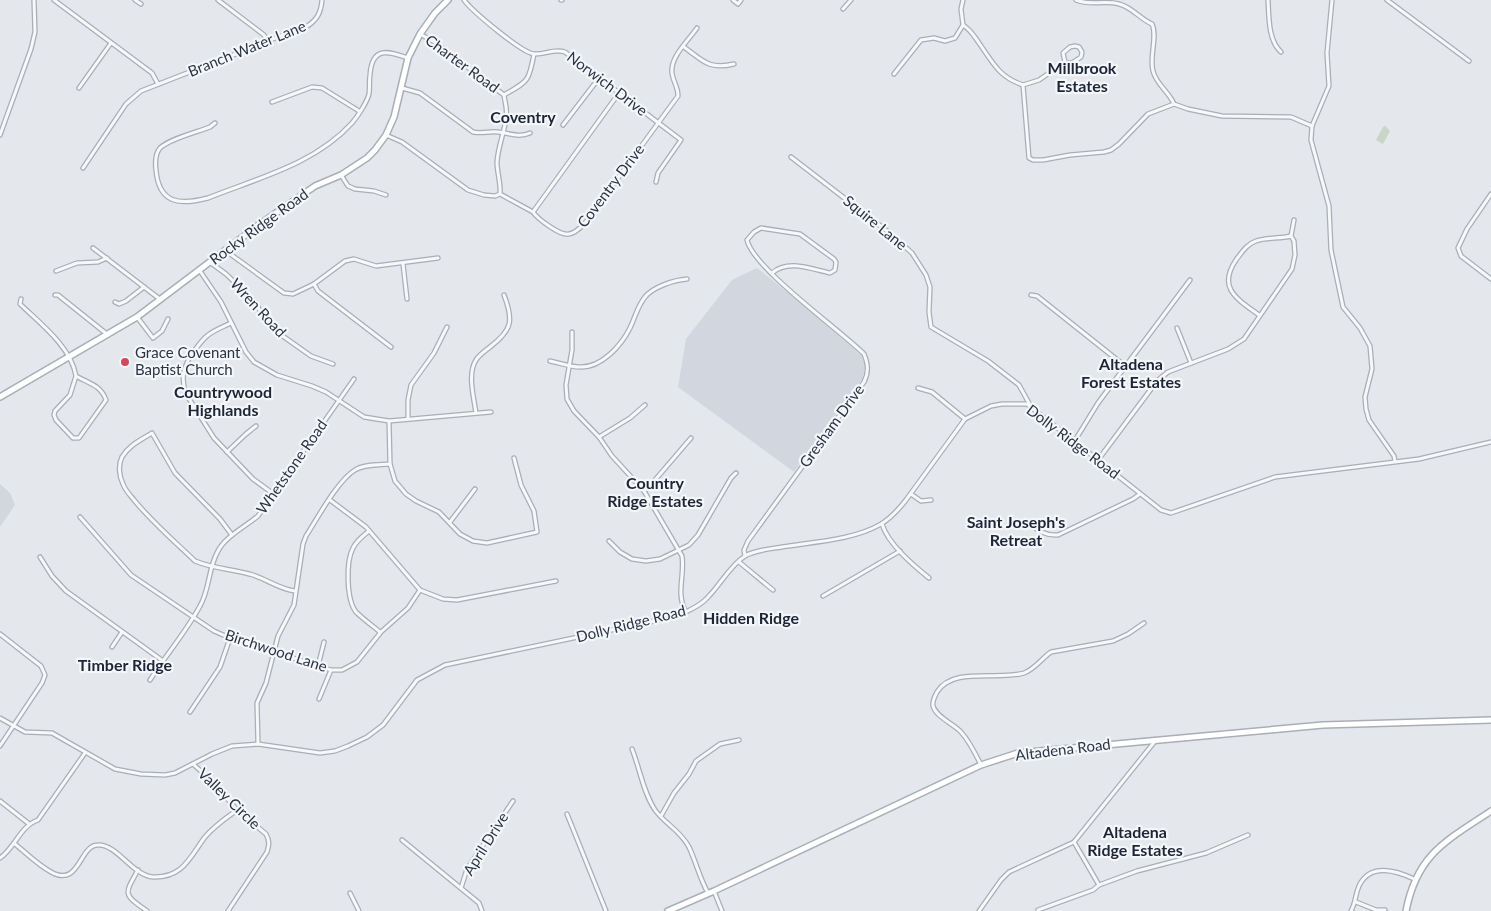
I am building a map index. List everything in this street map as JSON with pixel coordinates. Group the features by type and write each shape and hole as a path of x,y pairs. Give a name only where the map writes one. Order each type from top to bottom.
{"street":[{"path":"0,135 31,49 35,32 34,0"},
{"path":"54,0 152,73 158,84"},
{"path":"135,0 141,4"},
{"path":"218,0 264,34 267,41"},
{"name":"Branch Water Lane","path":"83,168 126,104 141,91 306,27 314,22 319,15 322,0"},
{"name":"Rocky Ridge Road","path":"0,398 22,383 109,335 137,317 315,186 342,175 375,150 386,135 394,117 408,58 420,34 435,13 448,0"},
{"path":"464,0 476,13 524,50 534,54 529,78 526,82 504,95 506,118 497,164 501,186 500,194"},
{"path":"732,0 738,4 741,0"},
{"path":"844,9 851,0"},
{"path":"894,74 921,40 934,38 950,40 955,38 963,26 961,9 963,0"},
{"path":"1076,0 1092,4 1112,2 1121,4 1152,24 1155,29 1151,57 1153,71 1158,82 1170,95 1174,104"},
{"path":"1268,0 1271,31 1275,46 1281,52"},
{"path":"1332,0 1327,53 1329,86 1312,126 1312,147 1329,206 1331,250 1343,307 1360,328 1370,346 1372,369 1365,397 1366,409 1370,422 1396,461"},
{"path":"1387,0 1469,61"},
{"path":"963,26 972,32 1000,74 1011,81 1023,85 1039,80 1065,62 1072,63 1081,57 1082,52 1079,47 1075,46 1063,53 1065,62"},
{"name":"Coventry Drive","path":"386,135 402,142 468,190 484,195 495,196 500,194 533,212 536,217 559,233 566,235 577,232 678,96 678,88 672,76 674,59 697,28"},
{"name":"Charter Road","path":"420,34 436,43 504,95"},
{"path":"79,88 111,43"},
{"path":"684,47 705,63 722,67 734,64"},
{"name":"Norwich Drive","path":"534,54 561,50 681,140 658,173 656,182"},
{"path":"215,123 210,127 165,144 159,150 155,162 156,177 161,189 168,198 182,202 199,200 313,156 339,136 351,124 363,107 368,96 372,65 376,58 380,54 390,52 408,58"},
{"path":"564,125 599,78"},
{"path":"1023,85 1030,158 1033,160 1111,150 1148,114 1174,104 1222,116 1291,117 1312,126"},
{"path":"272,102 312,87 322,88 359,111"},
{"path":"402,88 420,93 473,132 481,134 496,131 520,136 530,133"},
{"path":"533,212 619,93"},
{"name":"Squire Lane","path":"791,157 912,252 926,275 930,287 929,312 931,327 988,361 1019,385 1031,407"},
{"path":"342,175 348,186 386,195"},
{"path":"1491,194 1467,229 1458,248 1460,256 1491,279"},
{"path":"1098,460 1157,381 1168,372 1236,345 1244,339 1292,269 1295,255 1294,241 1291,236 1294,220"},
{"name":"Gresham Drive","path":"745,556 744,550 748,542 864,382 868,372 866,360 857,347 800,300 772,273 754,254 748,245 748,240 754,232 762,228 800,234 834,259 836,270 830,273 788,265 772,273"},
{"path":"1259,315 1239,301 1232,293 1229,286 1229,270 1244,248 1254,241 1291,236"},
{"path":"93,248 161,300"},
{"path":"226,250 284,293 293,294 314,284 345,261 354,258 376,266 438,258"},
{"path":"56,271 77,263 98,262 107,258"},
{"name":"Wren Road","path":"211,263 226,274 255,302 266,321 277,332 311,356 333,364"},
{"path":"403,264 407,299"},
{"path":"200,271 216,293 246,352 254,362 277,375 317,388 364,417 389,421 491,412"},
{"path":"550,362 580,367 589,366 609,355 624,338 638,307 647,295 687,278"},
{"path":"1074,442 1098,403 1190,280"},
{"path":"314,284 318,292 391,347"},
{"path":"115,302 119,304 126,301 144,287"},
{"path":"476,413 472,368 480,354 502,338 508,331 511,317 504,295"},
{"path":"1031,295 1037,296 1125,366"},
{"path":"55,296 58,296 109,335"},
{"path":"21,299 20,304 59,343 75,368 76,376 70,395 55,411 54,416 73,438 79,438 106,400 97,386 76,376"},
{"path":"137,317 153,338 162,332 168,320"},
{"path":"231,323 212,332 202,341 184,367 182,379 186,394 214,438 252,479 275,495"},
{"path":"408,419 408,400 412,385 434,353 447,326"},
{"path":"1177,328 1191,363"},
{"path":"572,332 572,350 566,385 567,399 574,411 599,437 612,456 644,491 682,556 680,594 685,611"},
{"name":"Whetstone Road","path":"150,680 205,596 212,566 219,549 232,535 238,533 258,516 275,495 354,379"},
{"path":"918,388 932,392 966,419"},
{"name":"Dolly Ridge Road","path":"0,718 25,732 52,733 115,769 141,774 165,775 174,773 232,746 258,744 320,753 335,751 367,737 383,725 417,680 444,665 681,615 685,611 691,610 704,602 734,565 745,556 763,550 851,536 882,524 895,513 911,494 966,419 983,409 1002,404 1027,404 1161,510 1171,513 1275,477 1419,459 1491,442"},
{"path":"599,437 630,418 645,405"},
{"path":"389,421 390,464 395,481 416,502 439,512 460,534 473,541 487,543 537,532 534,511 521,485 514,458"},
{"path":"227,452 256,426"},
{"path":"232,535 220,519 175,473 152,433 127,451 120,466 120,478 124,486 145,514 195,561 255,576 278,588 294,591"},
{"path":"644,491 649,488 691,438"},
{"path":"258,744 257,703 266,683 278,636 294,605 294,591 303,544 345,479 361,467 390,464"},
{"path":"609,541 620,552 632,558 646,561 660,559 689,545 698,535 731,478 736,473"},
{"path":"450,522 475,489"},
{"path":"911,494 921,501 931,500"},
{"path":"1025,521 1048,535 1058,535 1140,494"},
{"path":"330,500 361,522 420,590 444,599 456,600 556,581"},
{"name":"Birchwood Lane","path":"80,517 131,575 214,631 230,638 273,650 331,670 342,670 352,666 380,632 408,608 420,590"},
{"path":"882,524 884,530 900,551 929,578"},
{"path":"369,531 358,540 352,549 348,590 350,601 356,612 380,632"},
{"path":"823,596 900,551"},
{"path":"40,557 52,576 66,591 163,661"},
{"path":"739,562 773,590"},
{"path":"981,765 968,741 960,731 936,712 933,707 934,698 946,682 957,678 1023,673 1034,667 1051,652 1113,641 1144,623"},
{"path":"112,647 122,632"},
{"path":"0,634 41,666 45,675 42,683 0,746"},
{"path":"190,712 220,667 230,638"},
{"path":"318,666 324,642"},
{"path":"319,699 331,670"},
{"name":"Altadena Road","path":"668,911 981,765 1018,753 1323,725 1491,720"},
{"path":"979,911 1000,880 1009,872 1074,842 1157,739"},
{"path":"660,816 674,793 689,774 696,760 720,744 738,740"},
{"path":"632,749 651,801 660,816 676,829 683,838 689,848 700,878 722,911"},
{"path":"0,858 15,844 28,823 38,820 85,753"},
{"name":"Valley Circle","path":"193,764 213,782 237,810 266,834 270,844 267,852 228,911"},
{"path":"0,801 28,823"},
{"name":"April Drive","path":"461,888 467,869 513,801"},
{"path":"15,844 52,872 61,875 74,871 90,847 101,844 147,876 168,875 188,863 206,836 237,810"},
{"path":"1406,911 1414,879 1430,856 1442,844 1491,811"},
{"path":"567,814 606,911"},
{"path":"1038,910 1137,871 1206,853 1248,835"},
{"path":"402,840 479,903 482,911"},
{"path":"1074,842 1099,885"},
{"path":"138,870 127,890 127,894 130,899 147,911"},
{"path":"1350,911 1356,902 1356,894 1360,884 1364,878 1374,872 1388,870 1399,872 1414,879"},
{"path":"350,893 359,911"},
{"path":"1356,902 1376,910 1385,910"}],"shaded area":[{"path":"757,268 816,315 861,355 865,366 863,378 794,472 678,387 686,339 732,280"},
{"path":"0,484 10,493 15,505 0,527"}],"green space":[{"path":"1385,126 1390,131 1383,144 1376,140"}],"place":[{"name":"Grace Covenant Baptist Church","path":"125,362"}],"district":[{"name":"Millbrook Estates","path":"1082,77"},
{"name":"Coventry","path":"523,117"},
{"name":"Altadena Forest Estates","path":"1131,373"},
{"name":"Countrywood Highlands","path":"223,401"},
{"name":"Country Ridge Estates","path":"655,492"},
{"name":"Saint Joseph's Retreat","path":"1016,531"},
{"name":"Hidden Ridge","path":"751,618"},
{"name":"Timber Ridge","path":"125,665"},
{"name":"Altadena Ridge Estates","path":"1135,841"}]}
